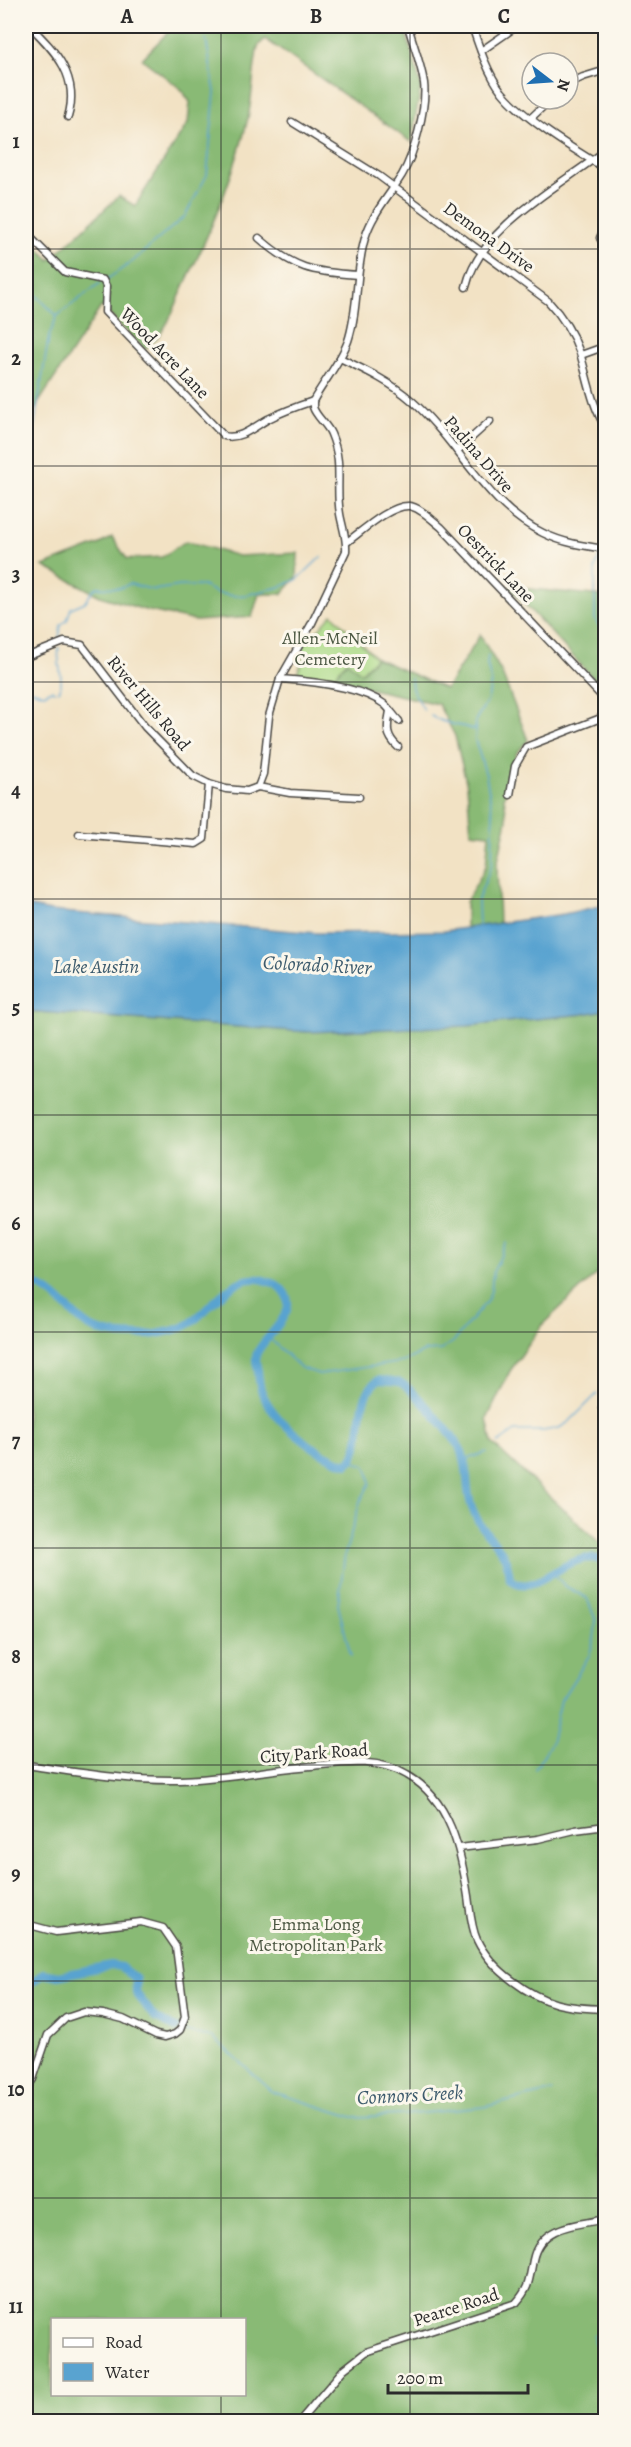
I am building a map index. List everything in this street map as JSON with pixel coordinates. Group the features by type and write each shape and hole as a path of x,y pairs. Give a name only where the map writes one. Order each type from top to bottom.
{"street":[{"path":"30,26 55,51 65,67 71,89 68,117"},
{"path":"258,787 263,774 270,716 280,679 312,623 344,559 347,542 339,508 340,469 337,452 327,426 314,412 313,401 340,358 351,328 366,234 411,156 425,92 421,69 408,26"},
{"path":"472,26 481,51 502,92 531,118 606,169"},
{"path":"481,51 517,26"},
{"path":"580,78 606,70"},
{"path":"531,118 538,111"},
{"name":"Demona Drive","path":"292,122 394,187 548,301 568,326 581,355 593,402 606,428"},
{"path":"466,287 468,275 509,221 606,150"},
{"path":"606,225 600,238 606,248"},
{"name":"Wood Acre Lane","path":"26,233 65,272 103,280 106,286 105,312 224,436 231,438 247,432 269,419 313,401"},
{"path":"259,238 273,251 298,266 317,272 358,275"},
{"path":"581,355 606,346"},
{"name":"Padina Drive","path":"340,358 385,381 410,398 500,501 525,523 556,539 606,549"},
{"path":"457,452 490,421"},
{"name":"Oestrick Lane","path":"347,542 390,511 409,506 425,514 441,527 606,701"},
{"name":"River Hills Road","path":"26,657 64,642 82,645 159,743 193,776 209,784 239,791 253,790 258,787 290,793 359,797"},
{"path":"280,679 323,682 364,695 384,704 399,721"},
{"path":"390,711 387,727 390,740 398,747"},
{"path":"510,795 515,766 526,747 606,716"},
{"path":"79,834 196,844 204,839 209,784"},
{"path":"606,1395 602,1408 606,1423"},
{"name":"City Park Road","path":"26,1766 146,1779 180,1780 335,1764 372,1763 398,1770 424,1786 441,1808 459,1848 477,1940 490,1961 524,1990 544,2001 565,2007 606,2009"},
{"path":"459,1848 538,1839 575,1830 606,1826"},
{"path":"26,1924 56,1932 141,1922 163,1928 176,1947 185,2017 180,2030 165,2037 156,2036 123,2019 103,2014 84,2012 66,2018 48,2035 33,2079 26,2091"},
{"name":"Pearce Road","path":"299,2421 343,2370 366,2352 516,2303 530,2282 533,2258 542,2239 551,2231 606,2219"}],"green space":[{"path":"188,26 195,30 210,30 213,26 404,26 421,86 411,142 265,39 258,46 248,118 229,182 204,244 164,328 145,349 110,315 107,308 101,307 26,422 26,236 50,260 119,196 135,206 188,123 190,102 181,89 142,59 170,30"},
{"path":"112,537 127,559 162,557 186,541 238,556 298,553 297,577 282,594 259,594 252,617 196,621 145,610 100,596 43,566 100,544"},
{"path":"509,587 605,596 605,691"},
{"name":"Allen-McNeil Cemetery","path":"332,614 376,658 361,673 347,661 331,680 296,676 305,654 301,649"},
{"path":"480,635 501,671 528,740 516,754 504,797 507,820 497,865 499,924 466,928 466,902 486,866 489,834 471,832 467,786 455,736 438,704 331,680 347,661 361,673 376,658 446,689"},
{"name":"Emma Long Metropolitan Park","path":"605,1010 605,1266 544,1323 510,1371 487,1419 492,1443 605,1548 605,2421 26,2421 26,1011 308,1032 467,1026"}],"water":[{"name":"Lake Austin","path":"605,905 605,1010 584,1014 467,1026 308,1032 26,1011 26,906 51,911 318,933 444,931 564,914"}],"waterway":[{"path":"106,280 132,262 185,216 207,175 215,92 206,39"},
{"path":"26,499 31,485 33,433 49,336 57,316 100,283"},
{"path":"26,285 57,316"},
{"path":"601,552 595,568 595,619 606,631"},
{"path":"59,639 61,625 67,620 71,608 85,602 98,587 120,588 130,584 154,590 180,586 203,586 217,593 233,596 245,595 280,587 298,579 321,557"},
{"path":"59,648 61,687 59,691"},
{"path":"479,927 478,899 492,864 493,816 486,775 475,740 476,719 488,700 491,681 487,664 488,655"},
{"path":"411,678 412,689 424,710"},
{"path":"26,692 32,690 44,694 51,690 55,691"},
{"path":"431,716 475,730"},
{"path":"269,1338 301,1368 319,1374 403,1362 425,1351 441,1350 453,1342 487,1301 491,1291 493,1272 507,1243"},
{"path":"26,1283 39,1286 49,1292 88,1326 109,1333 134,1336 171,1331 191,1323 219,1296 240,1282 251,1279 274,1283 285,1294 288,1303 286,1312 261,1346 256,1355 256,1362 262,1394 279,1418 300,1438 324,1454 347,1464 357,1447 362,1412 370,1389 378,1380 401,1383 444,1426 462,1452 468,1491 475,1515 505,1558 510,1579 520,1584 531,1584 578,1560 591,1558 606,1561"},
{"path":"498,1443 515,1431 543,1431 559,1428 569,1422 597,1394"},
{"path":"464,1460 487,1452"},
{"path":"351,1461 365,1465 370,1483 360,1502 345,1554 338,1605 351,1656"},
{"path":"535,1769 551,1743 561,1700 589,1656 596,1621 587,1598 565,1586 553,1573"},
{"name":"Connors Creek","path":"26,1983 32,1982 44,1973 58,1976 111,1965 121,1967 136,1979 136,1993 155,2018 176,2028"},
{"name":"Connors Creek","path":"185,2032 212,2037 273,2092 353,2117 403,2115 484,2107 552,2091"},
{"path":"594,2335 594,2343 606,2359"}],"water label":[{"name":"Colorado River","path":"317,965"}]}
